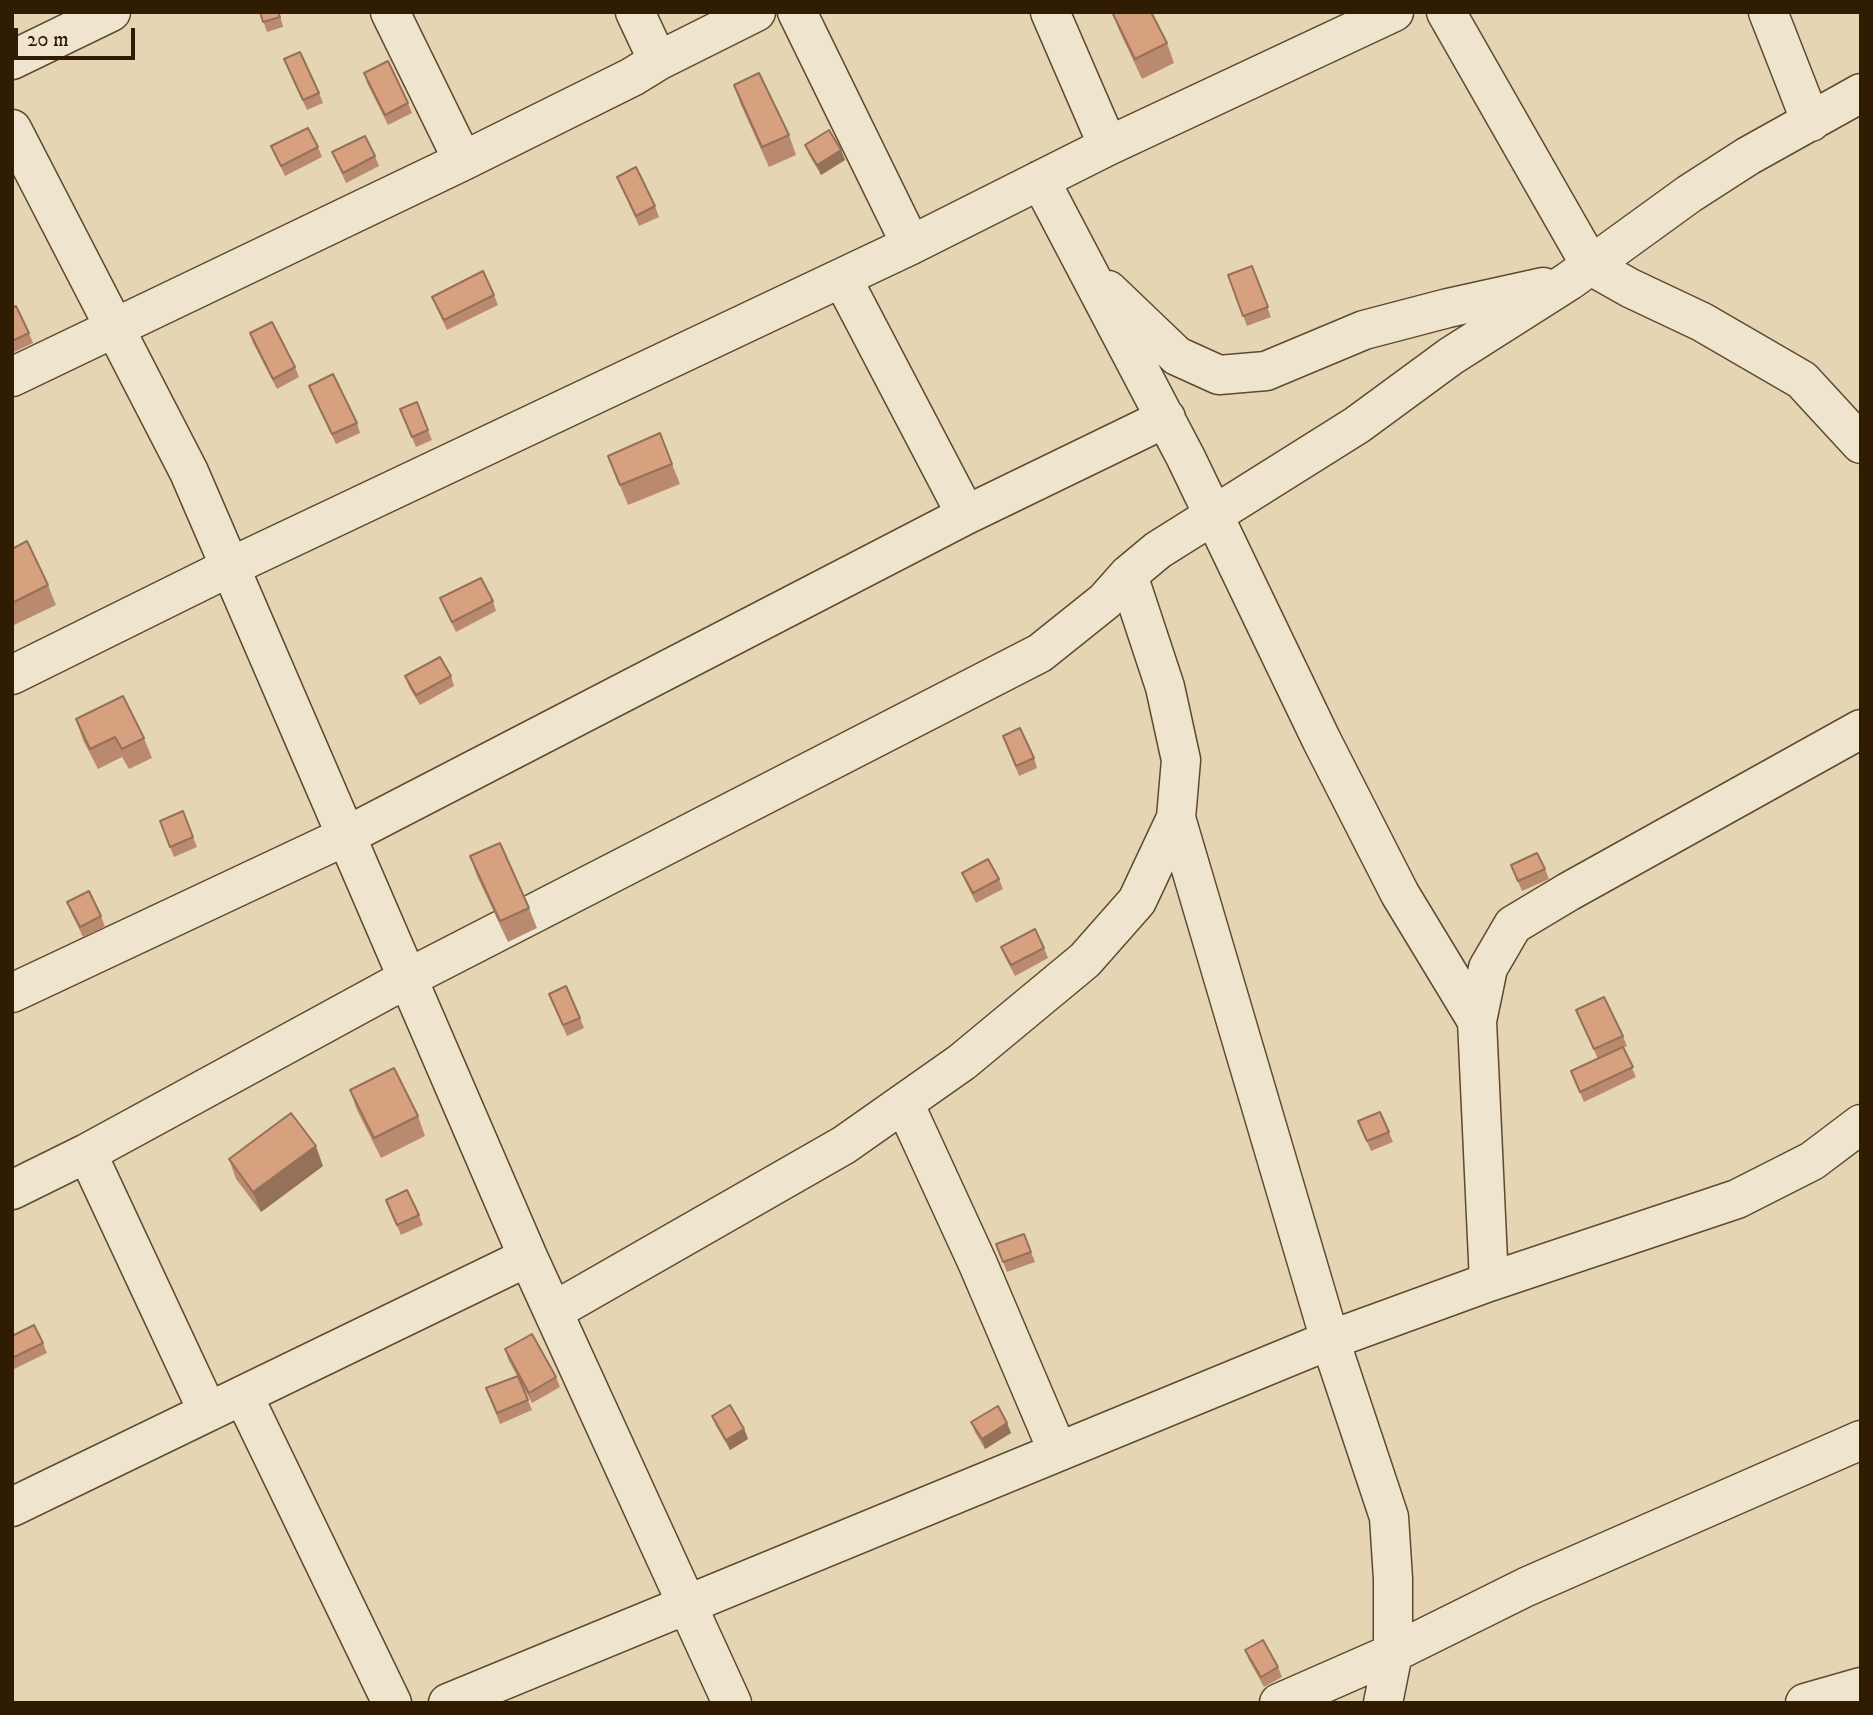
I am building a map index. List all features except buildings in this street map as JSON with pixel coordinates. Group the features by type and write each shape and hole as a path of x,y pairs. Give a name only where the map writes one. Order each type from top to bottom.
{"street":[{"path":"12,60 111,12"},
{"path":"390,12 463,161"},
{"path":"635,12 658,61"},
{"path":"12,377 463,161 756,12"},
{"path":"797,12 911,245"},
{"path":"1050,12 1108,146"},
{"path":"12,676 230,568 911,245 1108,146 1394,12"},
{"path":"1446,12 1580,273"},
{"path":"1768,12 1811,122"},
{"path":"12,1190 87,1153 408,978 1040,653 1105,601 1128,575 1158,550 1357,425 1451,356 1580,273 1689,194 1748,156 1861,93"},
{"path":"12,129 189,472 528,1257 732,1703"},
{"path":"1040,180 1166,418 1321,739 1400,894 1477,1021"},
{"path":"1084,267 1177,356 1220,375 1266,372 1364,330 1580,273 1630,288 1702,323 1802,380 1861,444"},
{"path":"842,278 966,515"},
{"path":"12,992 346,836 966,515 1166,418"},
{"path":"554,1311 844,1145 904,1103 962,1062 1085,960 1137,901 1176,818 1181,760 1165,687 1128,575"},
{"path":"1489,1282 1477,1021 1488,968 1513,925 1861,729"},
{"path":"1176,818 1330,1340 1389,1517 1393,1579 1393,1653 1383,1703"},
{"path":"904,1103 978,1264 1058,1452"},
{"path":"448,1703 1330,1340 1489,1282 1737,1199 1812,1161 1861,1124"},
{"path":"87,1153 208,1412"},
{"path":"12,1507 528,1257"},
{"path":"243,1395 392,1703"},
{"path":"1279,1703 1393,1653 1526,1587 1861,1440"},
{"path":"1805,1703 1861,1687"}]}
